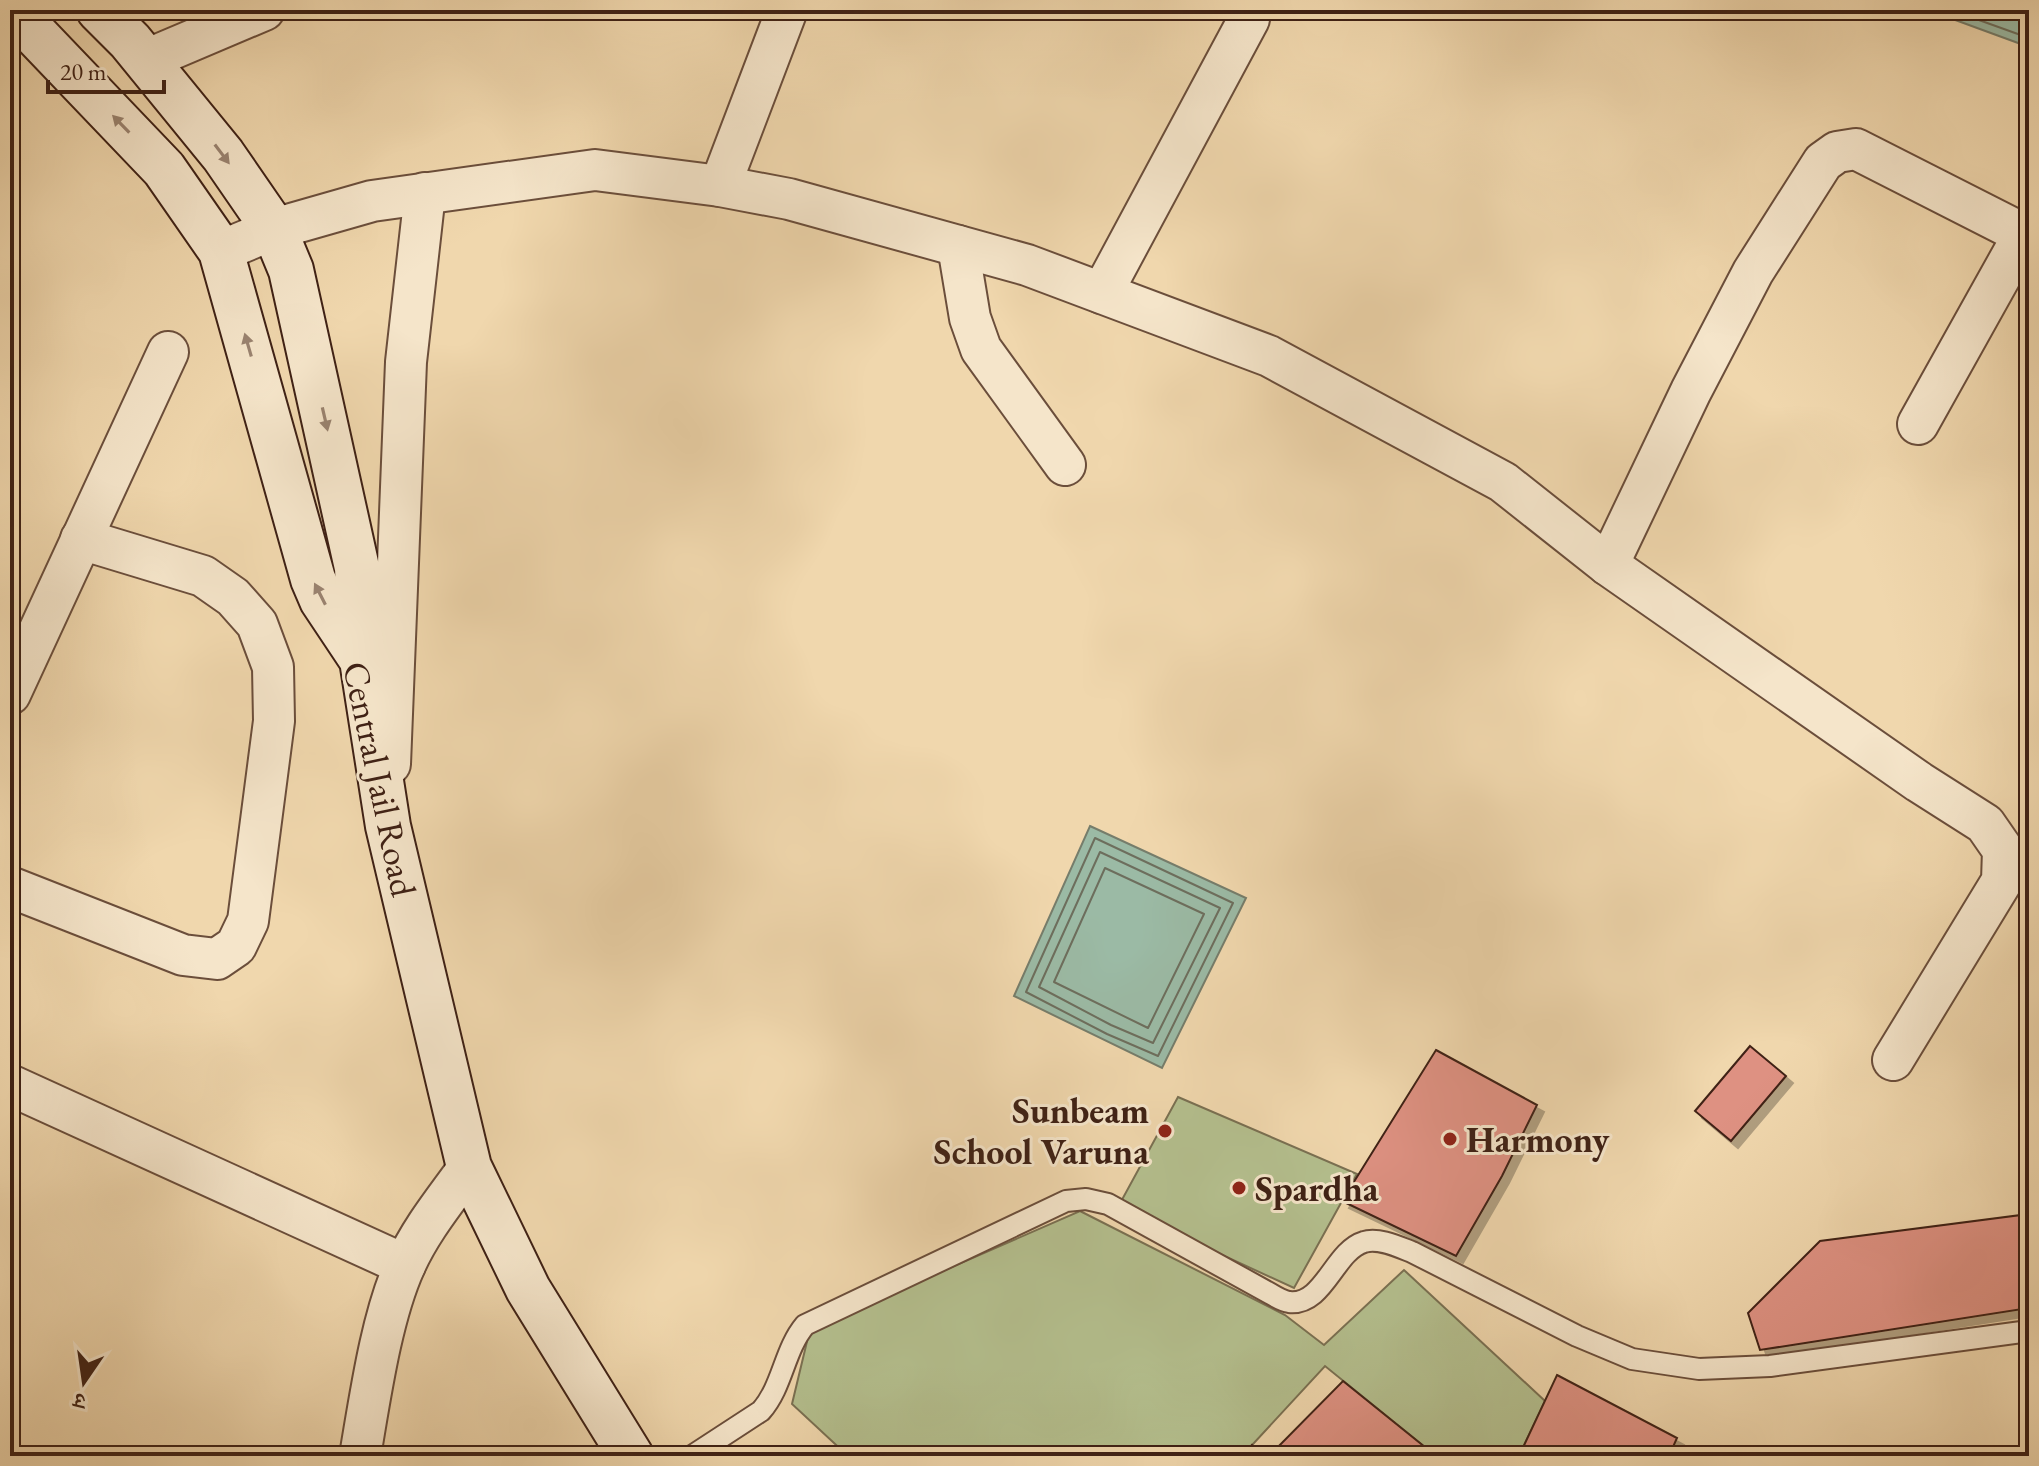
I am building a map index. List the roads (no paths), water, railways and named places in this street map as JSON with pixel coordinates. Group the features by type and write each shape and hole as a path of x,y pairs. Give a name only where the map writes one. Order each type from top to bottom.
{"street":[{"name":"Central Jail Road","path":"12,10 164,169 221,251 313,579 322,600 362,660 388,826 469,1167 528,1289 631,1456"},
{"path":"99,10 146,60 223,155 274,229 291,270 357,568 362,660"},
{"path":"146,60 264,10"},
{"path":"720,186 787,10"},
{"path":"1102,293 1249,19"},
{"path":"1608,565 1691,391 1753,272 1823,162 1837,152 1856,149 2026,236 1918,424"},
{"path":"221,251 274,229 372,201 595,170 720,186 789,199 1027,265 1269,356 1503,482 1608,565 1919,782 1985,824 2003,850 2002,881 1893,1060"},
{"path":"388,826 406,362 425,193"},
{"path":"958,246 970,318 981,349 1065,465"},
{"path":"10,694 168,352"},
{"path":"10,887 183,955 217,959 236,946 248,921 274,721 273,667 257,624 233,597 203,576 81,539"},
{"path":"10,1085 405,1265"},
{"path":"360,1456 383,1342 405,1265 424,1230 469,1167"}],"lane":[{"path":"692,1456 761,1411 777,1387 795,1337 805,1325 1066,1201 1086,1199 1108,1204 1289,1302 1308,1298 1350,1250 1366,1240 1388,1243 1412,1252 1577,1336 1632,1359 1699,1369 1770,1366 2029,1331"}],"water":[{"path":"1928,10 2029,10 2029,47"},
{"path":"1090,826 1246,898 1162,1068 1014,996"}],"place":[{"name":"Sunbeam School Varuna","path":"1165,1131"},
{"name":"Harmony","path":"1450,1139"},
{"name":"Spardha","path":"1239,1188"}]}
